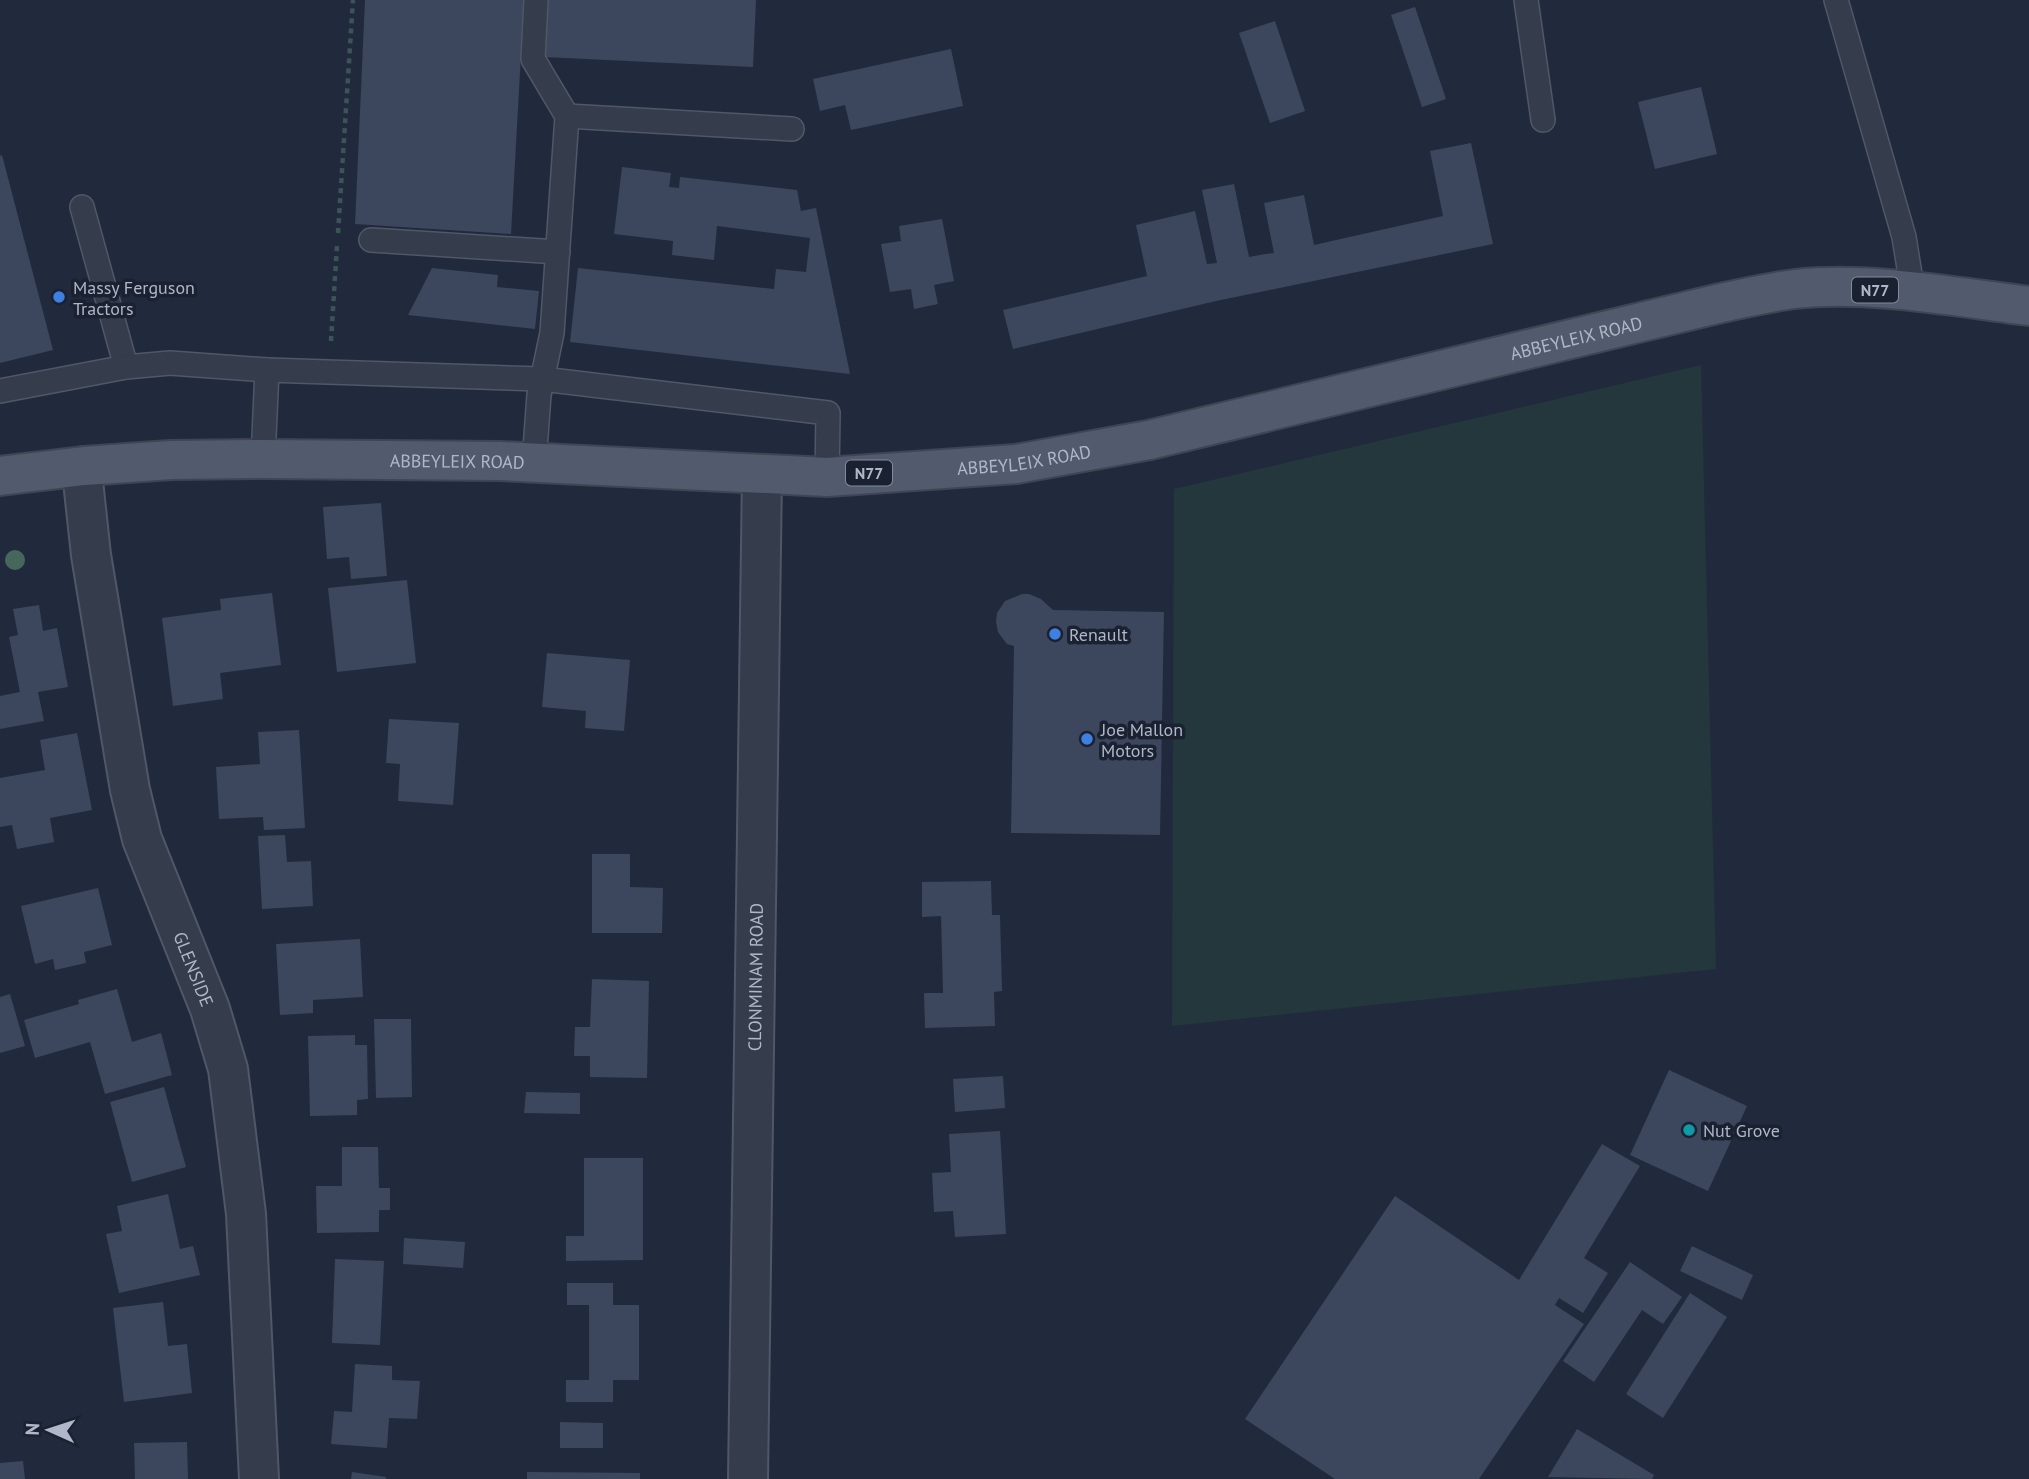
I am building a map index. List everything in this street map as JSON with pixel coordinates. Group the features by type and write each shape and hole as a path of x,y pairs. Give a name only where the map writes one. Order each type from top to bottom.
{"main road":[{"name":"ABBEYLEIX ROAD","path":"0,476 84,466 171,460 500,461 827,477 1016,464 1176,434 1721,303 1795,289 1845,288 2029,306"}],"street":[{"name":"GLENSIDE","path":"84,466 83,481 91,555 130,790 142,839 210,1009 228,1069 246,1214 259,1479"},
{"name":"CLONMINAM ROAD","path":"748,1479 762,474"}],"lane":[{"path":"534,463 539,395 552,333 567,116 533,60 537,0"},
{"path":"1836,0 1904,237 1913,293"},
{"path":"1532,1 1543,120"},
{"path":"567,116 792,129"},
{"path":"82,207 126,367"},
{"path":"371,240 558,252"},
{"path":"0,391 126,367 170,363 329,373 542,379 828,414 827,477"},
{"path":"262,459 267,370"}],"path":[{"path":"329,373 353,0"}],"shaded area":[{"path":"1701,365 1716,969 1172,1026 1174,489"}],"building":[{"path":"365,0 524,0 511,234 355,224"},
{"path":"546,0 756,0 753,67 544,57"},
{"path":"1415,7 1446,99 1422,107 1391,15"},
{"path":"1275,21 1305,111 1270,123 1239,33"},
{"path":"951,49 963,106 851,130 845,105 820,111 813,79"},
{"path":"1701,87 1717,154 1655,169 1638,102"},
{"path":"1471,143 1493,244 1216,301 1013,349 1003,310 1147,276 1136,225 1195,211 1207,264 1217,263 1202,190 1234,184 1249,257 1274,253 1264,203 1304,195 1314,245 1443,216 1430,151"},
{"path":"2,155 53,350 0,363 0,156"},
{"path":"622,167 671,173 669,187 679,188 680,177 797,190 801,211 816,208 850,374 570,342 578,268 774,289 776,269 806,272 810,238 717,226 714,260 672,255 673,241 614,234"},
{"path":"942,219 954,281 934,285 938,304 914,309 911,289 890,292 881,244 901,241 899,226"},
{"path":"432,268 498,275 497,287 539,291 535,329 408,315"},
{"path":"381,503 387,576 351,579 349,557 327,559 323,507"},
{"path":"407,580 416,663 337,672 328,588"},
{"path":"272,593 281,665 220,673 223,699 173,706 162,618 221,610 220,599"},
{"name":"Joe Mallon Motors","path":"1022,594 1041,599 1053,610 1164,612 1160,835 1011,833 1014,646 1003,639 996,622 997,613 1005,601"},
{"path":"39,605 43,631 57,628 68,687 38,692 44,721 0,729 0,696 20,692 9,637 18,635 13,609"},
{"path":"547,653 630,660 624,731 585,728 586,711 542,707"},
{"path":"389,719 459,723 453,805 398,801 400,764 386,763"},
{"path":"299,730 305,828 264,830 263,817 219,819 216,767 260,764 258,732"},
{"path":"77,733 92,810 50,818 54,842 17,849 12,825 0,827 0,778 45,770 40,740"},
{"path":"285,835 287,862 311,861 313,906 262,909 258,836"},
{"path":"592,854 630,854 630,887 663,888 662,933 592,933"},
{"path":"991,881 992,915 1000,915 1002,991 994,992 995,1026 925,1028 924,993 943,993 941,916 922,917 922,882"},
{"path":"98,888 112,945 84,952 86,963 55,970 53,959 35,964 21,906"},
{"path":"360,939 363,997 313,1000 313,1013 280,1015 276,944"},
{"path":"592,979 649,981 647,1078 590,1077 590,1056 574,1056 575,1027 590,1027"},
{"path":"117,989 132,1042 161,1033 172,1075 105,1094 90,1042 35,1058 24,1020 79,1004 78,1000"},
{"path":"10,994 25,1046 0,1053 0,997"},
{"path":"374,1019 411,1019 412,1097 376,1098"},
{"path":"355,1035 355,1045 367,1045 368,1099 357,1100 357,1115 310,1116 308,1036"},
{"name":"Nut Grove","path":"1669,1070 1747,1106 1708,1191 1630,1155"},
{"path":"1003,1076 1005,1108 955,1112 953,1079"},
{"path":"164,1087 186,1167 132,1182 110,1102"},
{"path":"526,1092 580,1093 580,1114 524,1113"},
{"path":"1000,1131 1006,1234 955,1237 953,1211 934,1212 932,1173 951,1172 949,1134"},
{"path":"1602,1144 1640,1166 1584,1258 1608,1273 1583,1313 1559,1298 1555,1305 1584,1324 1479,1479 1335,1479 1245,1419 1395,1196 1519,1280"},
{"path":"342,1147 378,1147 379,1188 390,1188 390,1210 379,1210 379,1232 317,1233 316,1186 342,1186"},
{"path":"584,1158 643,1158 643,1260 566,1261 566,1236 584,1236"},
{"path":"168,1194 180,1249 193,1246 200,1275 119,1293 106,1234 122,1231 117,1206"},
{"path":"404,1238 465,1242 463,1268 403,1264"},
{"path":"1692,1246 1753,1275 1742,1300 1680,1271"},
{"path":"335,1259 384,1261 380,1345 332,1343"},
{"path":"1630,1262 1682,1297 1663,1324 1642,1310 1594,1382 1563,1361"},
{"path":"567,1283 613,1283 613,1305 639,1305 639,1380 613,1380 613,1402 566,1402 566,1380 589,1380 589,1305 567,1305"},
{"path":"1690,1293 1727,1317 1663,1418 1626,1394"},
{"path":"163,1302 168,1346 187,1344 192,1393 124,1402 113,1308"},
{"path":"355,1364 392,1366 392,1380 420,1381 417,1419 389,1418 387,1448 331,1444 334,1411 352,1412"},
{"path":"560,1422 603,1423 603,1448 560,1448"},
{"path":"1577,1429 1654,1475 1652,1479 1548,1477"},
{"path":"187,1442 188,1479 135,1479 134,1443"},
{"path":"23,1461 25,1479 0,1479 0,1463"},
{"path":"352,1472 386,1477 386,1479 351,1479"},
{"path":"527,1472 640,1473 640,1479 527,1479"}],"place":[{"name":"Massy Ferguson Tractors","path":"59,297"},
{"name":"Renault","path":"1055,634"},
{"name":"Joe Mallon Motors","path":"1087,739"},
{"name":"Nut Grove","path":"1689,1130"}]}
